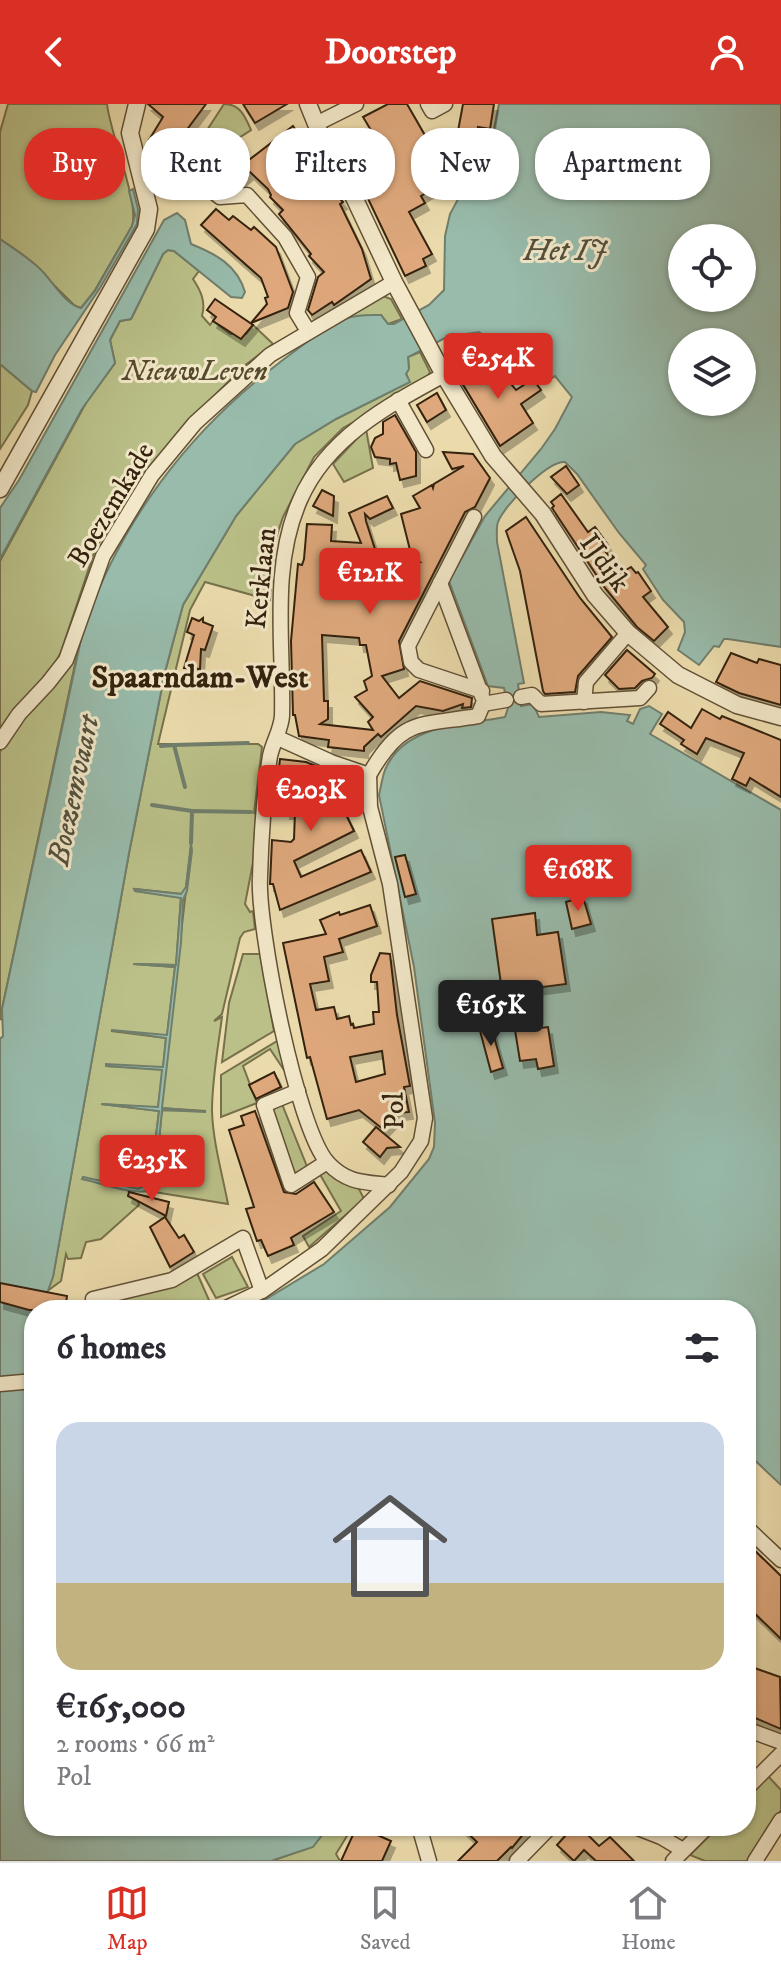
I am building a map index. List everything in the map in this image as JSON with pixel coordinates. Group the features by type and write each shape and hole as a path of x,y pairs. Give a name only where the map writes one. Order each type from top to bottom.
{"street":[{"path":"0,489 146,229 149,209 130,133 137,104"},
{"name":"IJdijk","path":"308,104 394,282 444,375 493,456 543,514 595,595 628,633 678,675 737,705 781,717"},
{"path":"316,124 356,104"},
{"path":"428,104 432,111 445,104"},
{"path":"250,198 285,237 308,277 297,313 308,331"},
{"name":"Boezemkade","path":"0,742 19,714 66,660 88,591 103,556 152,475 204,414 270,355 394,282"},
{"name":"Kerklaan","path":"327,1162 311,1131 298,1091 262,927 259,879 271,753 282,719 279,634 284,557 289,529 315,472 333,450 370,417 444,375"},
{"path":"398,400 426,450"},
{"path":"474,517 409,640 411,662 419,670 482,698 519,697 541,704 640,698 649,688"},
{"path":"278,738 369,775 384,748 411,726 478,716 482,698 440,583"},
{"path":"584,702 586,682 628,633"},
{"name":"Pol","path":"243,1300 262,1291 322,1249 389,1185 421,1141 425,1118 390,884 370,807 369,775"},
{"path":"298,1091 264,1105 291,1185 327,1162 351,1181 389,1185"},
{"path":"93,1299 172,1280 243,1238 262,1291"},
{"path":"0,1384 24,1382"},
{"path":"756,1536 781,1560"},
{"path":"756,1733 781,1742"},
{"path":"756,1779 781,1754"},
{"path":"755,1861 781,1820"},
{"path":"422,1836 429,1861"},
{"path":"517,1861 541,1836"},
{"path":"658,1836 678,1856 698,1836"}],"green space":[{"path":"8,104 107,104 112,128 24,128 24,200 125,200 125,175 132,202 132,226 81,308 0,239 0,132"},
{"path":"224,104 238,109 250,128 208,128"},
{"name":"NieuwLeven","path":"168,250 174,251 199,271 193,279 202,297 202,316 210,325 213,321 230,334 246,334 253,325 273,344 244,366 192,418 96,547 61,652 47,679 0,734 0,561 87,401 115,363 110,340 120,321 131,319 163,254"},
{"path":"383,296 391,299 402,319 388,324 381,315 347,318"},
{"path":"420,352 430,372 425,382 343,428 314,457 283,517 275,541 270,600 205,582 190,610 158,744 258,744 262,747 254,813 262,816 245,904 250,912 253,911 255,929 244,932 240,938 222,1014 214,1021 222,1017 212,1111 228,1204 148,1191 157,1161 162,1110 206,1111 161,1108 191,847 186,887 182,894 135,889 181,897 176,965 134,964 175,967 167,1036 111,1031 166,1038 163,1068 106,1066 163,1069 158,1108 101,1104 159,1111 153,1161 142,1187 138,1189 83,1178 136,1194 139,1205 101,1239 86,1242 81,1258 68,1259 66,1254 61,1281 46,1292 53,1276 165,672 183,605 236,516 295,444 409,382 406,373 408,357"},
{"path":"0,364 32,391 28,405 0,449"},
{"path":"366,429 373,468 344,482 333,464"},
{"path":"78,650 2,1009 3,1020 0,1019 0,752 7,737"},
{"path":"243,954 260,954 274,1031 222,1062 229,1003"},
{"path":"282,1038 290,1067 284,1070 270,1049 243,1066 257,1103 221,1117 221,1075"},
{"path":"282,1104 308,1169 293,1178 270,1109"},
{"path":"325,1166 341,1182 359,1189 364,1199 309,1247 303,1236 341,1211 318,1171"},
{"path":"232,1257 248,1287 216,1298 203,1274"},
{"path":"197,1273 209,1300 117,1300"},
{"path":"768,1776 781,1790 781,1810 749,1861 705,1861 690,1855 709,1836 756,1836 756,1789"},
{"path":"321,1836 347,1836 336,1854 340,1861 271,1861 312,1847"}],"water":[{"path":"499,104 781,104 781,647 724,639 699,665 678,650 685,632 684,622 663,600 643,569 646,565 565,462 537,476 517,496 498,522 497,542 524,683 518,684 521,706 533,704 539,717 601,712 630,715 627,721 633,724 640,709 649,706 662,714 650,734 781,810 781,1485 756,1461 756,1300 265,1300 324,1264 390,1207 429,1159 434,1147 435,1123 414,967 379,795 385,770 406,743 436,729 505,717 508,708 504,688 488,686 449,581 485,516 541,449 572,397 555,376 545,383 534,370 479,332 447,337 408,357 406,374 410,382 336,419 295,444 236,516 183,605 165,672 129,853 53,1277 45,1300 24,1300 24,1836 321,1836 313,1847 271,1861 0,1861 2,1009 83,630 116,552 137,516 187,449 246,390 336,323 354,316 381,315 388,324 394,324 429,305 444,290 445,236 450,214 458,200 519,200 519,128 494,128"},
{"path":"133,189 138,209 137,224 100,288 55,355 36,392 32,391 0,364 0,239 33,263 63,296 81,308 95,291 132,226 135,215 129,191"},
{"path":"177,213 185,220 191,244 217,256 237,275 245,292 242,298 231,297 174,251 168,250 163,254 131,319 120,321 110,340 115,363 82,409 0,559 0,508 19,480 164,220"},
{"path":"191,843 162,1108 206,1112 162,1110 157,1161 148,1191 125,1190 82,1179 138,1189 142,1187 153,1161 159,1111 101,1104 158,1107 162,1070 106,1064 163,1067 166,1038 111,1030 167,1035 175,967 133,964 176,965 181,898 134,889 181,894 186,887"}],"building":[{"path":"148,104 206,104 188,128 156,128 163,117"},
{"path":"243,104 287,104 255,123"},
{"path":"388,104 407,104 421,128 411,128 411,200 423,200 425,203 409,212 432,254 423,259 426,266 405,276 369,200 395,200 395,128 370,128 363,117"},
{"path":"463,104 494,104 490,128 459,128"},
{"path":"266,147 266,187 250,172 250,159"},
{"path":"273,200 341,200 340,204 362,249 371,279 334,305 332,302 312,315 308,310 318,277 324,272 279,214 283,210"},
{"path":"216,209 229,220 233,216 251,230 254,227 276,247 293,292 288,308 251,323 267,304 265,298 268,297 261,278 201,225"},
{"path":"215,299 253,325 241,339 213,321 216,317 207,310"},
{"path":"479,358 488,373 497,380 504,375 516,390 533,379 541,390 521,404 533,423 500,446 456,373"},
{"path":"437,393 446,410 427,422 417,405"},
{"path":"395,415 416,452 416,476 400,480 396,463 390,464 390,459 375,457 371,447 375,438 383,434 383,422"},
{"path":"443,452 473,454 490,478 475,507 465,512 399,641 404,669 382,676 399,698 420,681 472,698 471,707 462,708 463,704 443,711 416,706 381,737 378,734 364,747 364,751 328,747 329,740 299,736 293,715 291,641 298,564 302,565 304,559 307,524 332,525 331,541 361,543 349,513 387,496 393,508 370,519 365,514 366,521 381,568 402,572 402,564 420,562 411,554 401,514 420,508 413,496 432,485 433,488 434,484 464,466 452,469","holes":["322,635 359,638 360,645 366,645 372,676 364,681 367,690 355,697 373,717 368,722 373,730 320,724 328,719 328,701 324,701"]},
{"path":"566,466 579,485 567,494 551,477"},
{"path":"322,490 334,496 333,516 313,506"},
{"path":"561,494 588,532 595,527 608,545 603,548 621,573 631,567 651,591 643,597 668,627 654,641 637,627 605,588 552,508 551,502"},
{"path":"526,517 580,598 612,637 578,676 575,692 545,694 543,691 520,571 506,531"},
{"path":"192,618 199,621 203,618 203,622 213,626 205,650 201,649 200,669 184,668 194,635 187,632"},
{"path":"627,650 655,674 635,688 619,689 605,675"},
{"path":"731,653 757,663 759,659 781,665 781,705 739,693 716,682"},
{"path":"702,709 720,719 722,716 781,740 781,797 750,778 746,786 732,779 744,753 706,738 697,754 681,744 684,740 660,724 668,712 691,728"},
{"path":"280,759 306,762 341,776 340,802 354,831 294,861 301,877 361,850 371,872 280,910 273,884 270,884 272,840 291,842 294,839 295,812 286,812 286,807 275,805"},
{"path":"405,855 416,894 405,897 395,857"},
{"path":"583,897 591,924 572,929 566,902"},
{"path":"370,905 377,926 339,939 343,952 324,957 329,981 310,984 316,1010 334,1007 337,1019 349,1016 354,1028 374,1024 373,1012 379,1012 377,982 371,982 371,975 380,953 390,954 410,1086 404,1087 409,1112 400,1113 384,1130 359,1110 327,1119 310,1057 307,1058 283,943 326,934 320,920 339,912 340,915","holes":["382,1051 385,1074 356,1082 350,1057"]},
{"path":"535,913 537,935 558,932 566,984 527,989 532,1029 548,1027 554,1066 538,1069 536,1059 520,1061 511,1005 504,1006 492,919"},
{"path":"490,1023 503,1068 491,1072 479,1027"},
{"path":"274,1072 281,1087 256,1099 249,1085"},
{"path":"255,1111 284,1192 296,1194 314,1182 334,1212 291,1238 294,1245 268,1256 261,1240 257,1241 246,1209 254,1207 229,1130 244,1125 241,1116"},
{"path":"376,1127 400,1147 387,1148 380,1157 363,1142"},
{"path":"129,1192 169,1202 166,1216 128,1196"},
{"path":"165,1217 179,1238 184,1235 194,1252 170,1267 150,1227"},
{"path":"0,1283 67,1296 66,1300 24,1300 24,1309 0,1302"},
{"path":"756,1552 781,1576 781,1639 756,1615"},
{"path":"756,1669 780,1677 781,1729 756,1718"},
{"path":"352,1836 380,1836 391,1841 382,1861 341,1861"},
{"path":"471,1836 522,1836 497,1861 458,1861 477,1842"},
{"path":"565,1836 589,1836 599,1846 610,1837 634,1861 596,1861 584,1850 574,1861 557,1845"}],"waterway":[{"path":"174,745 248,743"},
{"path":"161,746 174,745 185,787"},
{"path":"152,805 192,811"},
{"path":"191,843 192,811 251,812"}],"district":[{"name":"Spaarndam-West","path":"200,676"}],"water label":[{"name":"Het IJ","path":"565,250"},
{"name":"Boezemvaart","path":"73,790"}]}
